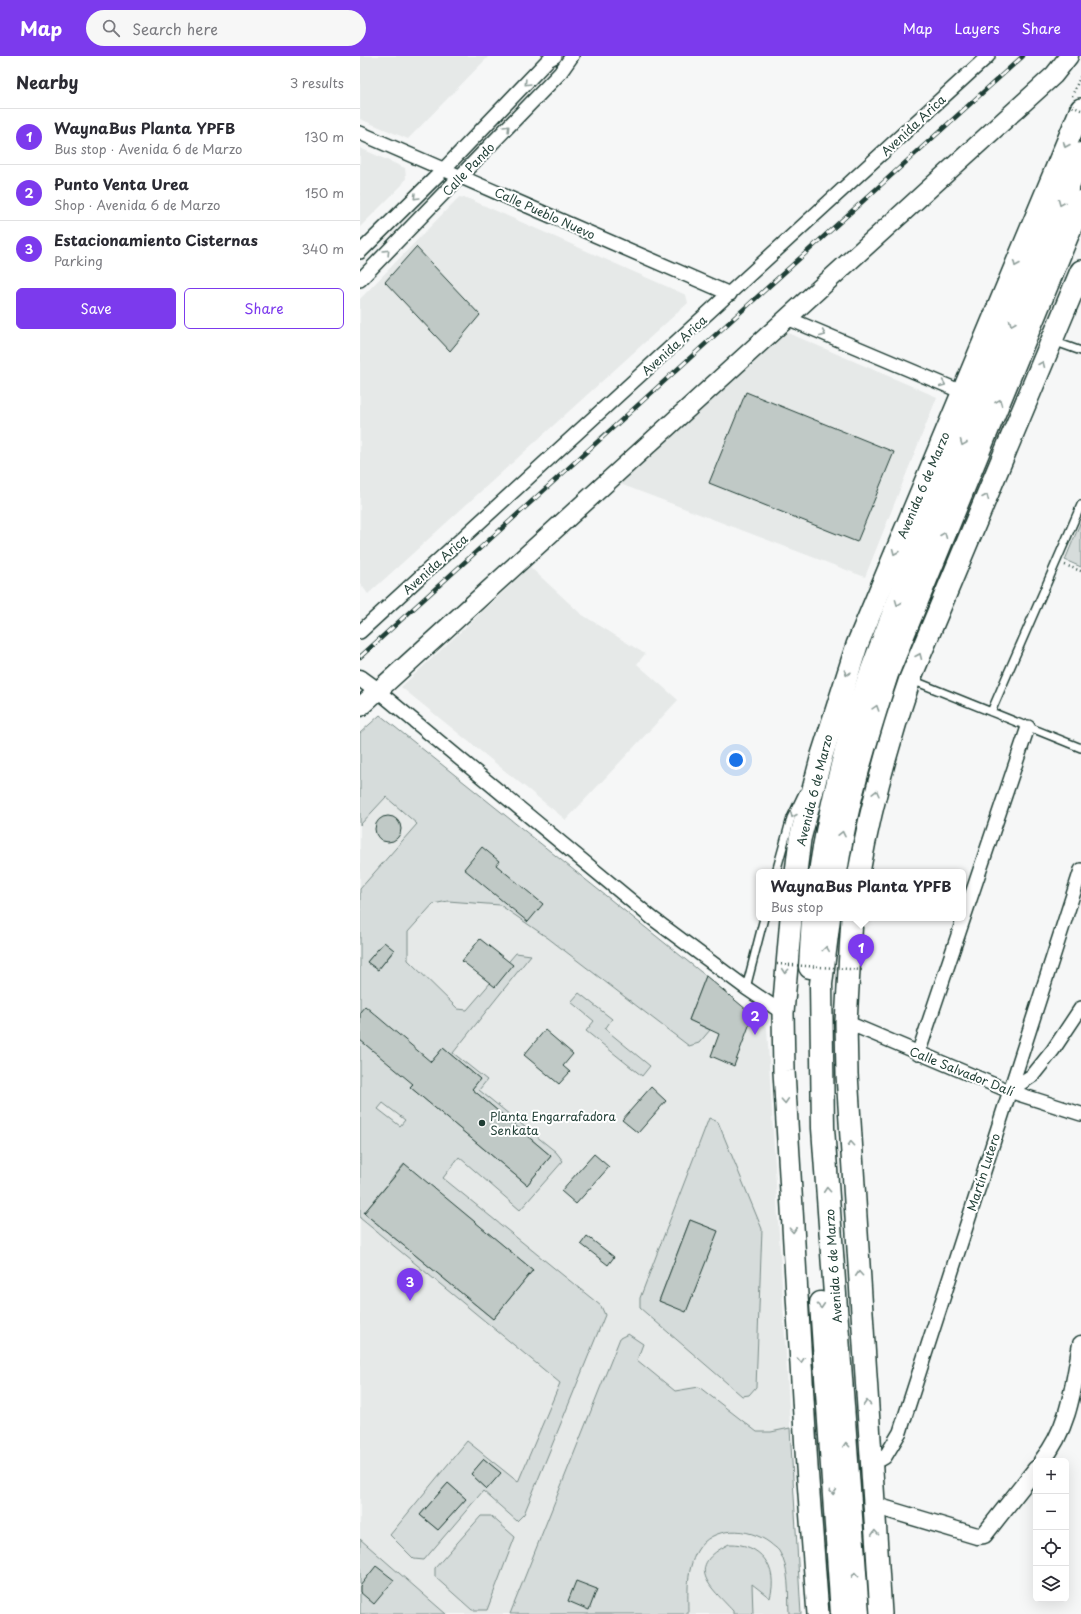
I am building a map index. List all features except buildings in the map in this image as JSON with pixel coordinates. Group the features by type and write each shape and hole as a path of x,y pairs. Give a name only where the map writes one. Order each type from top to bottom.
{"highway":[{"name":"Avenida 6 de Marzo","path":"820,869 827,828 851,732 880,651 906,580 1081,154"},
{"path":"836,869 841,836 865,740 887,674 1081,202"},
{"name":"Avenida 6 de Marzo","path":"813,921 808,995 809,1129 842,1614"},
{"name":"Avenida 6 de Marzo","path":"829,921 822,984 823,1128 858,1614"}],"main road":[{"path":"360,708 1054,75 1069,56"},
{"name":"Avenida 6 de Marzo","path":"796,869 800,838 822,755 857,645 962,392 1076,105"},
{"path":"860,869 866,834 888,744 910,679 1081,271"},
{"path":"790,921 783,1013 788,1144 818,1614"},
{"name":"Avenida 6 de Marzo","path":"852,921 846,1022 850,1131 881,1614"}],"street":[{"name":"Calle Pando","path":"360,252 443,170 548,60 555,56"},
{"name":"Calle Pando","path":"360,280 560,73 572,56"},
{"name":"Avenida Arica","path":"360,632 988,56"},
{"name":"Calle Pueblo Nuevo","path":"360,133 730,294"},
{"path":"787,318 962,392"},
{"path":"360,678 378,691 652,918 746,988 783,1013"},
{"path":"966,911 1028,727"},
{"name":"Martín Lutero","path":"871,1464 885,1457 900,1432 1081,870"},
{"path":"918,1054 963,921"},
{"path":"1010,1092 1033,1075 1053,1050 1081,1008"},
{"name":"Calle Salvador Dalí","path":"846,1022 1010,1092 1081,1114"},
{"path":"1044,1458 1052,1449 1064,1427 1070,1406 1081,1344"},
{"path":"873,1505 977,1536 984,1535 1033,1473"}],"lane":[{"path":"1052,340 1081,351"},
{"path":"991,712 1081,505"},
{"path":"910,679 1081,748"},
{"path":"777,869 791,818 822,755"},
{"path":"746,988 763,921"}],"path":[{"path":"1076,105 1081,75"},
{"path":"1057,562 1081,571"},
{"path":"777,964 863,970"}],"shaded area":[{"path":"360,56 489,56 408,139 360,119"},
{"path":"360,148 405,168 406,178 402,185 360,227"},
{"path":"459,197 467,198 686,295 688,303 368,594 360,583 360,299"},
{"path":"786,332 937,397 865,577 620,484"},
{"path":"1081,521 1081,567 1065,560"},
{"path":"530,567 581,614 645,654 637,664 678,700 566,820 401,687"},
{"path":"380,715 706,976 767,1028 801,1614 360,1614 360,733"},
{"path":"380,715 706,976 689,1020 710,1030 699,1043 689,1046 548,938 500,905 448,901 433,904 408,932 408,960 458,1009 467,1010 516,953 531,955 453,1053 487,1080 479,1090 556,1152 563,1161 520,1210 459,1157 443,1178 601,1306 605,1315 524,1514 517,1521 483,1491 424,1560 414,1559 390,1535 467,1441 518,1482 560,1383 360,1218 360,889 417,824 386,797 360,825 360,733","holes":["384,942 394,951 378,970 367,962","443,1048 480,1079 472,1089 551,1156 527,1185 410,1087","383,1103 405,1120 400,1126 378,1109","404,1164 533,1270 493,1319 364,1213","484,1459 500,1473 487,1489 471,1474","448,1483 466,1499 438,1530 420,1515"]},
{"path":"579,993 612,1019 605,1029 650,1066 642,1076 586,1031 594,1021 571,1002"},
{"path":"709,1118 718,1122 762,1229 756,1387 749,1395 742,1396 640,1308 640,1298","holes":["690,1220 717,1231 686,1311 659,1301"]},
{"path":"628,1334 643,1344 637,1360 675,1391 699,1387 757,1432 771,1432 790,1428 801,1614 789,1614 787,1573 783,1558 778,1550 770,1543 752,1534 731,1531 712,1537 697,1551 689,1574 688,1614 510,1614 620,1338"},
{"path":"481,1516 491,1516 515,1537 487,1610 472,1610 435,1577 435,1568"},
{"path":"360,1539 446,1614 360,1614"},
{"path":"729,1544 740,1545 758,1552 769,1567 772,1576 770,1598 752,1584 753,1614 733,1614 733,1611 716,1593 706,1577 704,1569 707,1561 715,1552"}],"railway":[{"path":"360,657 1023,56"}],"place":[{"name":"WaynaBus Planta YPFB","path":"861,967"},
{"name":"Punto Venta Urea","path":"755,1035"},
{"name":"Planta Engarrafadora Senkata","path":"482,1123"},
{"name":"Estacionamiento Cisternas","path":"410,1301"}]}
